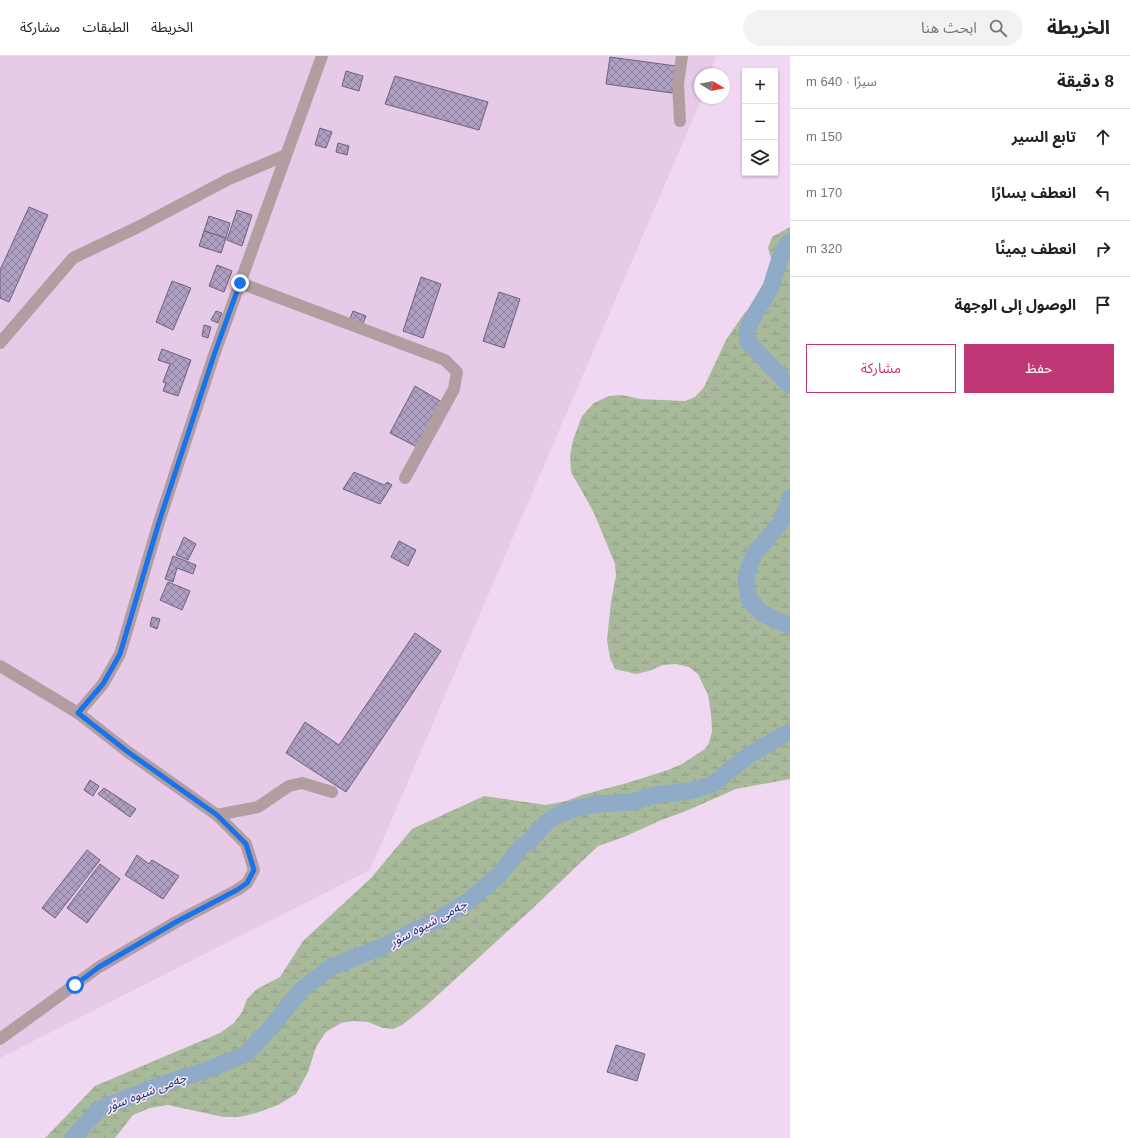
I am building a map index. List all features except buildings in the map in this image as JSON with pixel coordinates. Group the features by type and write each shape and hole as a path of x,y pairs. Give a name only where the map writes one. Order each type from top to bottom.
{"lane":[{"path":"78,713 103,684 120,654 159,522 214,355 322,56"},
{"path":"680,121 678,84 682,56"},
{"path":"0,343 73,258 138,227 229,179 286,155"},
{"path":"240,283 445,360 457,372 454,390 405,478"},
{"path":"0,666 78,713 128,752 217,815 246,844 254,870 247,883 237,890 176,922 99,967 0,1039"},
{"path":"217,815 258,807 289,786 302,783 332,792"}],"shaded area":[{"path":"0,56 716,56 712,68 694,68 694,104 699,104 370,870 0,1058"}],"green space":[{"path":"790,227 790,779 736,789 624,837 598,846 426,1006 402,1025 393,1029 383,1028 368,1022 353,1021 341,1023 326,1032 316,1047 308,1072 296,1094 278,1105 239,1117 223,1117 168,1105 150,1108 133,1115 115,1138 45,1138 95,1086 220,1033 234,1023 242,1012 247,999 257,989 280,977 303,941 371,878 412,829 484,796 546,805 566,801 668,770 682,764 705,749 709,743 712,731 711,714 708,695 698,674 689,667 676,664 663,665 649,671 636,674 615,669 610,658 607,640 611,602 616,576 615,564 594,513 571,472 570,456 573,440 582,416 594,403 609,396 622,395 640,399 685,401 695,397 704,387 726,340 743,315 761,295 768,283 771,271 771,258 768,248 772,237"}],"waterway":[{"name":"چەمی شیوە سۆر","path":"790,242 787,244 779,261 771,287 752,319 747,331 748,342 790,386"},
{"name":"چەمی شیوە سۆر","path":"790,498 781,522 754,554 746,577 749,599 761,613 790,626"},
{"name":"چەمی شیوە سۆر","path":"73,1138 98,1110 151,1088 210,1069 246,1054 273,1025 301,990 331,967 384,946 441,918 470,900 500,874 521,847 529,842 546,823 557,815 577,808 597,804 631,802 660,794 691,791 713,784 746,757 790,731"}],"route":[{"path":"75,985 99,967 176,922 237,890 247,883 254,870 246,844 217,815 128,752 78,713 103,684 120,654 159,522 214,355 240,283"}]}
